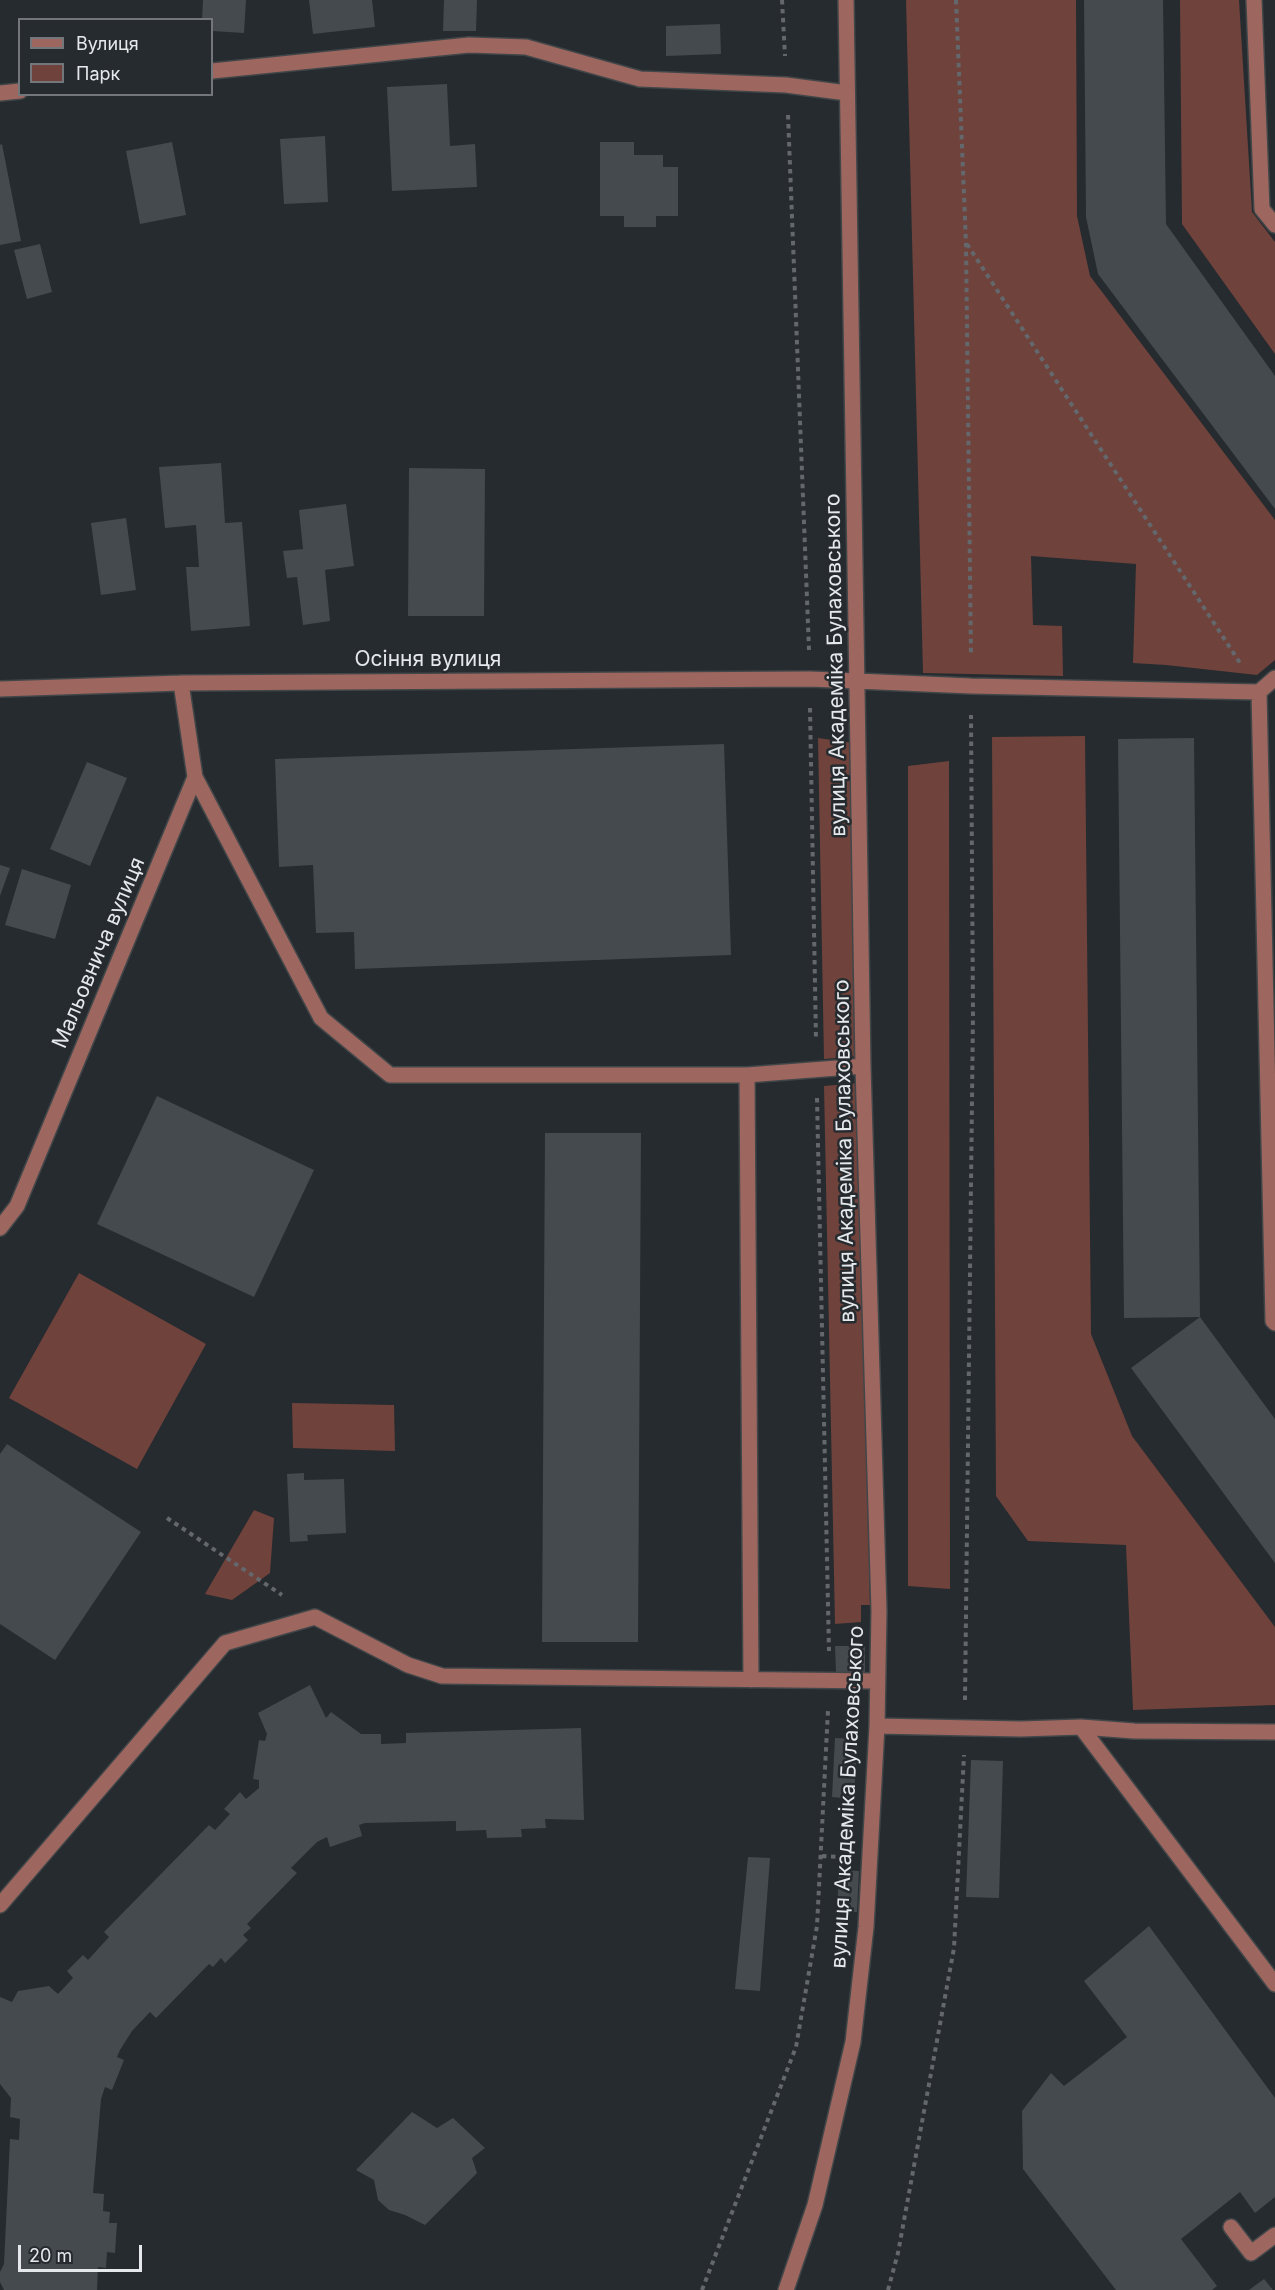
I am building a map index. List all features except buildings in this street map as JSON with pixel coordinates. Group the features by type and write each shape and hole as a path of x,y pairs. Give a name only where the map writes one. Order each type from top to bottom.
{"street":[{"name":"вулиця Академіка Булаховського","path":"786,2290 815,2205 853,2042 866,1927 877,1726 879,1611 863,1066 846,0"},
{"path":"1254,0 1262,209 1275,225"},
{"path":"213,71 469,45 526,47 640,79 786,85 847,93"},
{"path":"0,93 18,91"},
{"path":"1275,678 1259,692 1274,1251 1273,1321 1275,1323"},
{"name":"Осіння вулиця","path":"0,689 182,683 857,679 971,686 1259,692"},
{"path":"182,683 195,777 321,1018 390,1075 747,1075 863,1066"},
{"name":"Мальовнича вулиця","path":"0,1228 17,1206 195,777"},
{"path":"747,1075 751,1680"},
{"path":"0,1905 225,1643 315,1617 408,1665 442,1676 877,1681"},
{"path":"877,1726 1081,1727 1134,1731 1275,1732"},
{"path":"1081,1727 1275,1984"},
{"path":"1231,2227 1251,2253 1275,2235"}],"path":[{"path":"702,2290 796,2047 817,1926 830,1681 809,729 810,679 782,0"},
{"path":"888,2290 898,2253 954,1948 965,1728 973,1014 966,244 956,0"},
{"path":"966,244 1259,692"},
{"path":"167,1518 315,1617"}],"green space":[{"path":"906,0 1076,0 1077,216 1090,276 1275,520 1275,660 1257,675 1133,663 1136,564 1031,556 1033,625 1062,626 1063,676 923,673"},
{"path":"1180,0 1239,0 1252,212 1275,242 1275,354 1182,224"},
{"path":"1085,736 1091,1334 1132,1436 1275,1627 1275,1705 1133,1710 1126,1545 1028,1541 996,1496 992,737"},
{"path":"818,738 853,743 859,1056 824,1059"},
{"path":"949,761 950,1589 908,1586 908,766"},
{"path":"859,1083 870,1605 861,1605 861,1622 835,1624 824,1086"},
{"path":"79,1273 206,1344 137,1469 9,1398"},
{"path":"292,1403 394,1405 395,1451 293,1448"},
{"path":"254,1510 274,1518 270,1573 232,1600 205,1594"}]}
